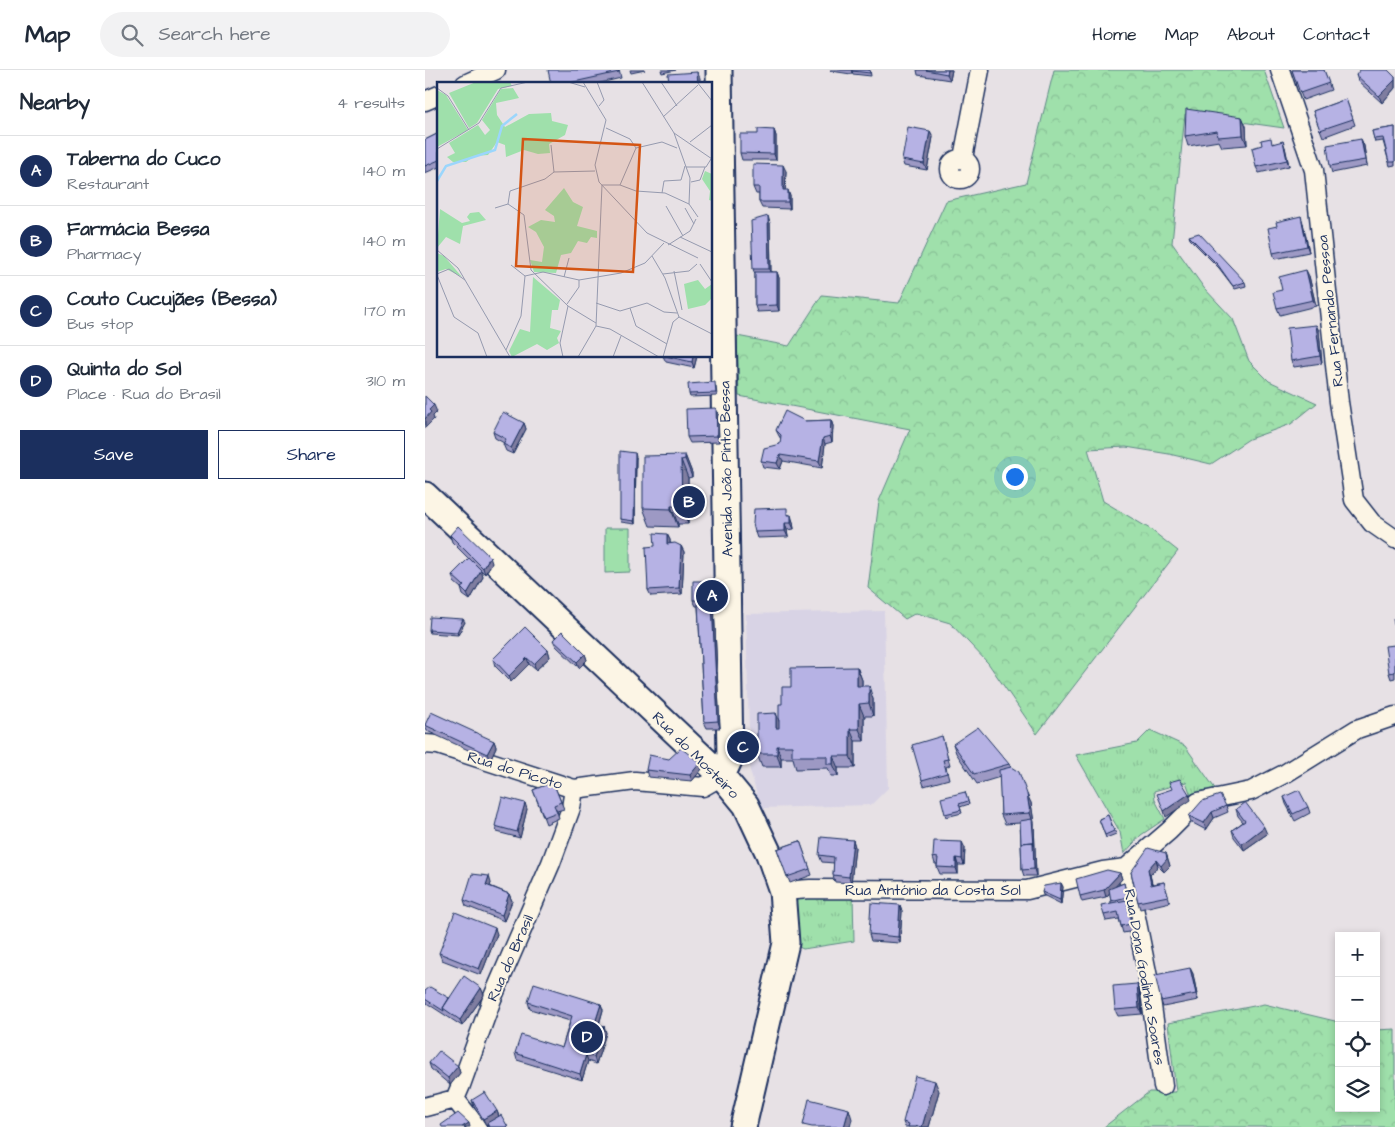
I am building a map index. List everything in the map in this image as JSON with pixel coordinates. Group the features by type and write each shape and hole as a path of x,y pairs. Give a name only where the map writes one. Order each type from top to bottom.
{"main road":[{"name":"Avenida João Pinto Bessa","path":"719,70 730,758 722,776"},
{"name":"Rua do Mosteiro","path":"425,495 722,776 746,805 769,854 782,891 786,943 743,1127"}],"street":[{"path":"469,82 496,70"},
{"path":"963,158 980,70"},
{"name":"Rua Fernando Pessoa","path":"1280,70 1314,170 1339,402 1354,500 1372,523 1395,538"},
{"path":"425,101 437,96"},
{"path":"1127,868 1169,831 1197,802 1251,791 1286,774 1357,729 1395,716"},
{"name":"Rua do Picoto","path":"425,744 438,745 574,788 635,781 703,787 722,776"},
{"name":"Rua do Brasil","path":"455,1099 492,999 551,863 571,808 574,788"},
{"name":"Rua António da Costa Sol","path":"782,891 810,889 1027,890 1103,871 1127,868"},
{"name":"Rua Dona Godinha Soares","path":"1127,868 1148,977 1163,1086"},
{"path":"425,1107 455,1099 477,1127"}],"shaded area":[{"path":"884,611 888,788 871,805 761,808 750,771 746,614"}],"green space":[{"path":"1054,70 1264,70 1284,128 1185,114 1172,243 1204,288 1233,319 1249,361 1269,381 1317,403 1291,424 1249,439 1211,464 1169,454 1126,447 1088,449 1103,501 1150,529 1178,551 1037,734 988,663 950,623 916,613 905,619 868,588 879,501 910,429 739,396 737,336 789,346 822,295 899,303 946,201 1026,183"},
{"path":"605,528 630,528 630,572 605,573"},
{"path":"1150,730 1185,746 1216,790 1192,798 1186,782 1154,791 1155,800 1165,819 1141,835 1124,854 1120,832 1076,755 1137,743"},
{"path":"853,895 854,941 803,949 799,947 795,896"},
{"path":"1264,1004 1335,1021 1335,1112 1380,1112 1380,1030 1395,1029 1395,1127 1104,1127 1149,1092 1176,1092 1168,1023"}],"building":[{"path":"548,70 618,70 619,72 574,82 551,82"},
{"path":"869,70 870,73 852,71"},
{"path":"926,70 948,70 947,74"},
{"path":"1292,70 1324,70 1329,83 1300,93"},
{"path":"1360,70 1388,70 1395,77 1395,80 1379,96 1356,75"},
{"path":"697,72 698,82 669,82 668,74"},
{"path":"1346,99 1353,119 1320,130 1313,111"},
{"path":"1186,109 1242,117 1243,135 1218,137 1217,131 1185,136"},
{"path":"908,127 930,131 924,164 902,160"},
{"path":"1395,127 1395,162 1389,162 1383,138 1374,139 1372,131"},
{"path":"758,129 774,130 774,154 740,153 740,134 758,134"},
{"path":"437,134 437,161 425,166 425,140"},
{"path":"1271,138 1272,144 1283,141 1287,160 1256,167 1252,148 1262,145 1261,140"},
{"path":"1361,139 1365,160 1330,166 1327,145"},
{"path":"753,164 783,165 783,190 788,190 788,202 759,202 759,187 753,187"},
{"path":"768,216 769,269 753,269 751,221"},
{"path":"1301,216 1307,246 1273,253 1268,228 1277,226 1276,222"},
{"path":"1199,233 1245,282 1233,286 1218,265 1189,236"},
{"path":"1306,270 1313,300 1277,308 1273,292 1282,290 1279,277"},
{"path":"755,272 777,272 777,305 755,306"},
{"path":"1316,325 1320,356 1291,361 1287,328"},
{"path":"674,358 693,358 692,362"},
{"path":"715,382 716,393 689,394 688,384"},
{"path":"425,396 434,405 429,410 431,412 425,419"},
{"path":"716,408 717,436 687,437 686,409"},
{"path":"785,411 805,421 831,420 830,436 823,438 819,461 780,455 777,463 761,461 764,448 780,444 781,435 776,430"},
{"path":"503,412 524,423 511,448 503,444 506,439 493,432"},
{"path":"620,451 635,453 634,521 620,519"},
{"path":"685,455 685,459 681,460 682,506 671,506 671,509 643,508 643,456"},
{"path":"787,508 787,515 791,515 791,523 785,523 785,531 755,532 753,524 754,509"},
{"path":"458,526 490,557 483,568 450,535"},
{"path":"654,533 667,534 667,544 675,543 681,546 679,588 648,590 646,547 655,546"},
{"path":"469,558 481,570 467,594 461,588 464,586 452,575"},
{"path":"693,581 712,581 712,599 693,600"},
{"path":"698,604 712,604 718,721 704,722"},
{"path":"430,617 463,619 457,632 429,630"},
{"path":"525,627 548,650 534,664 527,658 509,676 493,659"},
{"path":"562,631 585,654 577,662 553,640"},
{"path":"1395,645 1395,672 1389,673 1385,646"},
{"path":"857,667 857,686 869,686 869,703 859,704 859,729 850,729 850,756 833,756 833,764 827,764 827,756 792,756 792,746 777,746 777,754 757,754 757,714 776,713 776,728 779,728 779,704 782,704 782,687 791,687 791,668"},
{"path":"431,712 494,741 487,754 425,725"},
{"path":"978,727 1009,764 974,774 953,744"},
{"path":"942,736 948,759 943,760 947,773 922,780 912,745"},
{"path":"681,748 700,763 690,775 646,770 649,755 669,759"},
{"path":"1011,767 1019,772 1027,794 1030,813 1001,815 999,770"},
{"path":"1180,779 1189,794 1164,811 1157,794 1172,789 1169,782"},
{"path":"553,782 561,802 554,805 557,812 544,817 533,790"},
{"path":"1299,790 1308,807 1293,814 1284,797"},
{"path":"965,792 968,801 959,804 961,810 945,814 941,798"},
{"path":"1220,795 1226,806 1212,812 1204,823 1189,816 1202,801"},
{"path":"502,797 525,803 517,832 495,826"},
{"path":"1245,802 1264,827 1242,844 1232,830 1245,821 1236,809"},
{"path":"1108,815 1114,831 1105,835 1099,819"},
{"path":"1032,819 1034,846 1033,842 1021,843 1020,821"},
{"path":"821,837 853,840 849,877 833,875 834,857 819,855"},
{"path":"800,841 810,869 787,877 777,849"},
{"path":"934,841 962,842 962,859 956,858 956,868 937,867 938,858 933,857"},
{"path":"1033,842 1034,869 1022,870 1021,843"},
{"path":"1148,848 1166,853 1167,859 1161,866 1156,860 1148,869 1151,885 1164,882 1168,896 1138,902 1131,872"},
{"path":"1107,870 1120,873 1104,890 1080,896 1076,879"},
{"path":"472,874 489,876 486,885 509,894 502,915 464,900"},
{"path":"1061,883 1060,900 1042,892 1044,886"},
{"path":"1124,883 1127,897 1111,901 1109,889"},
{"path":"1127,900 1131,924 1121,926 1118,912 1104,915 1101,905"},
{"path":"871,903 900,905 898,937 869,934"},
{"path":"455,912 495,928 479,969 439,953"},
{"path":"1190,968 1196,994 1161,1001 1155,975"},
{"path":"464,976 481,988 460,1020 443,1008"},
{"path":"534,983 601,1004 595,1023 604,1026 594,1057 586,1055 580,1074 515,1053 521,1035 562,1048 572,1016 528,1002"},
{"path":"1137,984 1139,1008 1115,1010 1113,986"},
{"path":"430,987 449,998 443,1008 444,1011 425,999 425,991"},
{"path":"439,1051 458,1066 448,1078 429,1063"},
{"path":"915,1076 935,1081 922,1127 908,1127 909,1124 903,1122"},
{"path":"485,1092 497,1111 483,1119 472,1100"},
{"path":"809,1099 849,1109 844,1127 812,1127 803,1125"},
{"path":"458,1113 469,1123 462,1127 442,1127 441,1125"},
{"path":"501,1115 508,1127 489,1127 487,1123"}],"place":[{"name":"Farmácia Bessa","path":"689,502"},
{"name":"Taberna do Cuco","path":"712,596"},
{"name":"Couto Cucujães (Bessa)","path":"743,747"},
{"name":"Quinta do Sol","path":"587,1037"}]}
